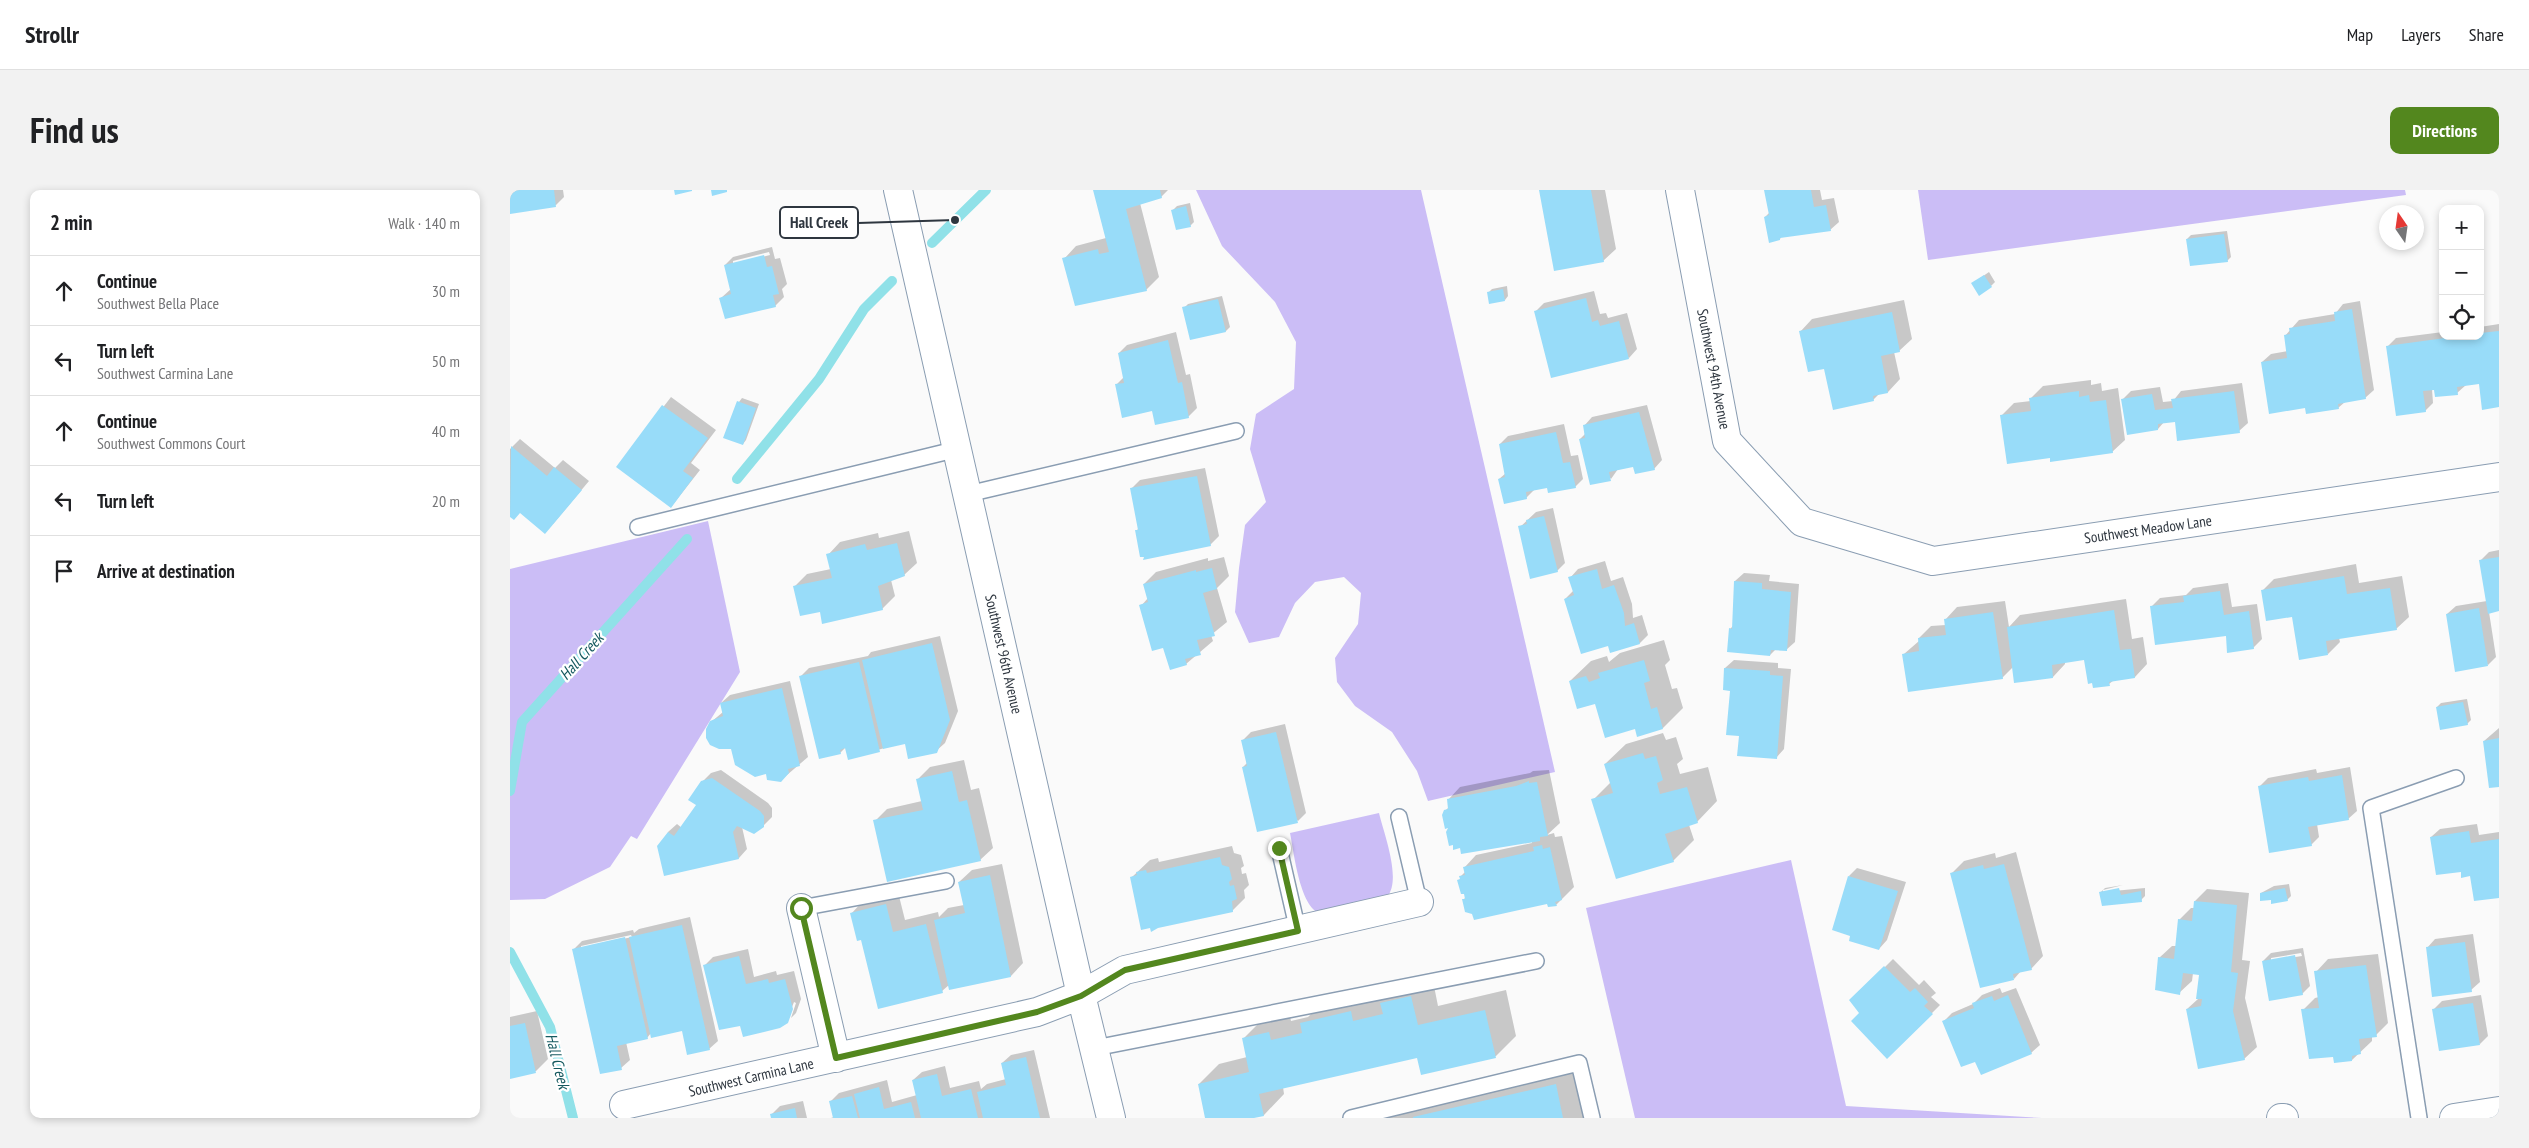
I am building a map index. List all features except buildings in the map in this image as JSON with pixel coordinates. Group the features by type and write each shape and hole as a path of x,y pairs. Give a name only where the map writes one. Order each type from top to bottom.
{"street":[{"name":"Southwest 96th Avenue","path":"898,190 1081,996 1111,1118"},
{"name":"Southwest 94th Avenue","path":"1680,190 1727,441 1802,522"},
{"name":"Southwest Meadow Lane","path":"1802,522 1933,561 2499,477"},
{"name":"Southwest Carmina Lane","path":"624,1106 1037,1012 1081,996 1125,970 1419,902"},
{"path":"801,908 836,1058"},
{"path":"2454,1118 2499,1111"}],"lane":[{"path":"968,494 1236,430"},
{"path":"638,527 958,449"},
{"path":"2419,1118 2371,808 2456,778"},
{"path":"1399,817 1419,902"},
{"path":"1279,848 1298,931"},
{"path":"801,908 946,881"},
{"path":"1095,1048 1536,961"},
{"path":"1351,1118 1579,1063 1592,1118"}],"shaded area":[{"path":"1196,190 1421,190 1555,772 1428,801 1417,771 1392,732 1355,706 1337,682 1335,658 1358,624 1361,593 1344,577 1315,582 1295,603 1279,637 1249,643 1235,612 1239,568 1245,525 1266,502 1250,449 1256,414 1294,389 1296,342 1275,302 1222,246"},
{"path":"1918,190 2405,190 2406,195 1928,260"},
{"path":"708,521 740,672 637,839 631,836 610,867 545,899 510,900 510,569"},
{"path":"1379,813 1391,856 1393,880 1387,897 1323,914 1315,911 1309,903 1299,880 1290,833"},
{"path":"1791,860 1846,1106 2042,1118 1635,1118 1586,908"}],"waterway":[{"name":"Hall Creek","path":"932,243 986,190"},
{"name":"Hall Creek","path":"737,479 819,379 864,309 892,281"},
{"name":"Hall Creek","path":"510,791 522,722 687,539"},
{"name":"Hall Creek","path":"510,952 550,1027 573,1118"}],"place":[{"name":"Hall Creek","path":"955,220"}],"route":[{"path":"801,908 836,1058 1037,1012 1081,996 1125,970 1298,931 1279,848"}]}
